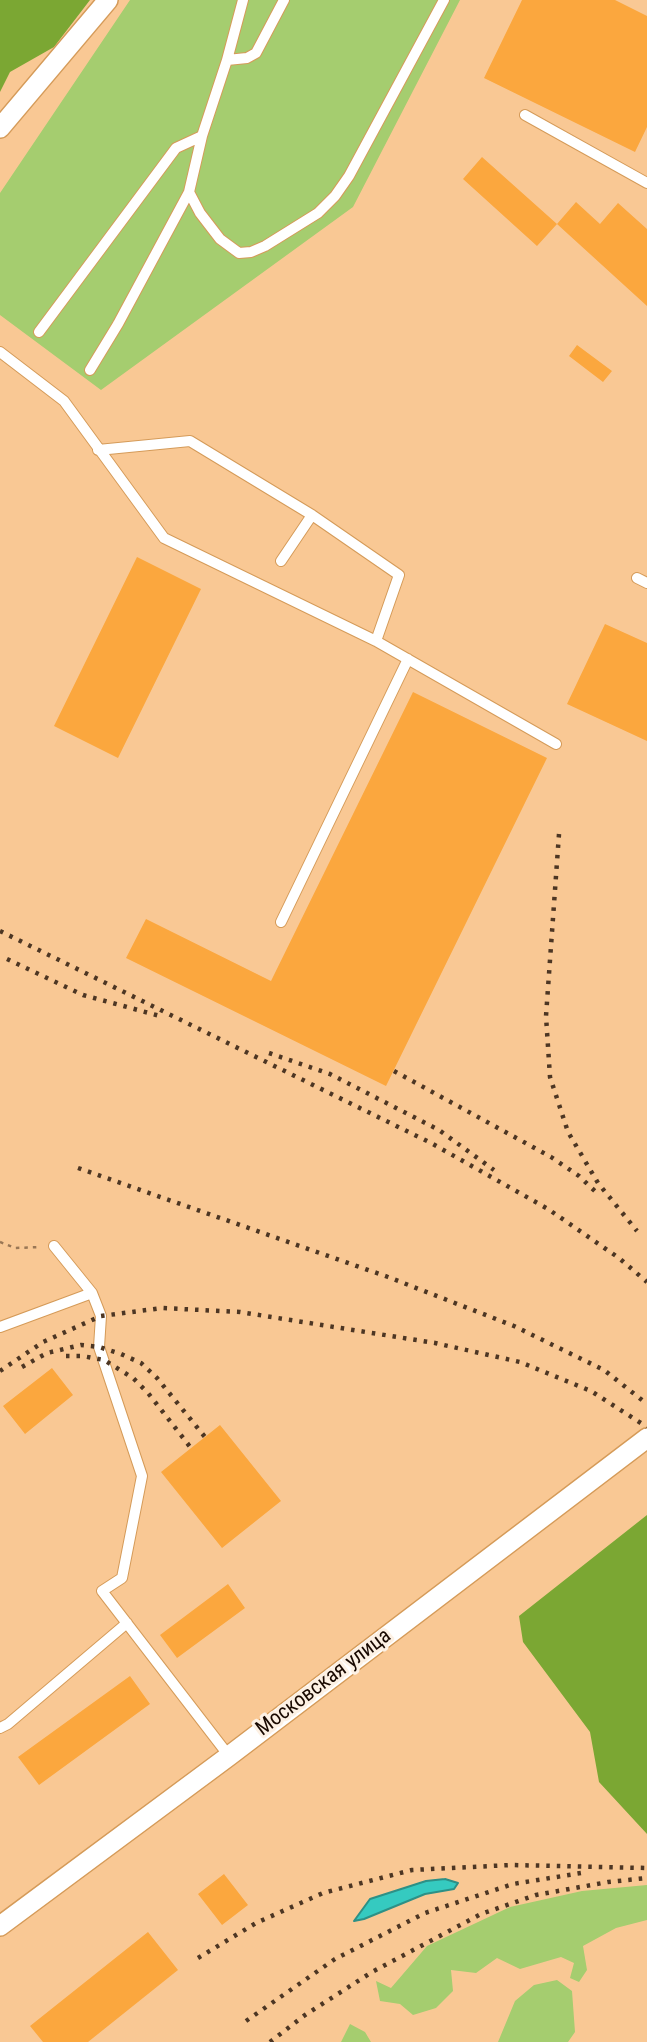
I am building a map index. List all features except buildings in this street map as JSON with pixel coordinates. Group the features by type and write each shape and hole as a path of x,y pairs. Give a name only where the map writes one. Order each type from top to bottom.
{"street":[{"path":"0,128 108,0"},
{"name":"Московская улица","path":"0,1926 229,1756 647,1438"}],"lane":[{"path":"90,370 118,324 189,192 202,136 243,0"},
{"path":"227,60 247,58 256,53 284,0"},
{"path":"189,192 220,239 239,253 251,252 265,246 318,213 335,196 349,176 444,0"},
{"path":"525,115 647,183"},
{"path":"39,332 176,148 202,136"},
{"path":"0,352 64,401 164,538 376,641 556,744"},
{"path":"98,450 190,440 312,514 399,575 376,641"},
{"path":"281,561 312,514"},
{"path":"636,578 647,583"},
{"path":"281,922 408,659"},
{"path":"54,1246 92,1293 102,1316 99,1347 142,1476 122,1578 102,1591 229,1756"},
{"path":"0,1327 92,1293"},
{"path":"0,1728 127,1623"}],"path":[{"path":"0,1242 15,1248 54,1246"}],"green space":[{"path":"0,0 90,0 54,47 10,72 0,92"},
{"path":"130,0 460,0 353,207 101,390 0,315 0,193"},
{"path":"647,1515 647,1834 599,1782 590,1732 523,1642 519,1616"},
{"path":"647,1885 647,1920 616,1928 583,1946 587,1970 579,1982 570,1978 574,1963 561,1957 520,1969 497,1958 476,1973 451,1970 453,1991 436,2008 413,2015 400,2004 380,2001 376,1981 391,1988 427,1946 510,1907 582,1891"},
{"path":"557,1980 572,1991 575,2032 568,2042 498,2042 515,2001 534,1985"},
{"path":"350,2024 365,2032 371,2042 341,2042"}],"water":[{"path":"445,1879 458,1883 454,1889 425,1894 354,1921 370,1899 426,1881"}],"railway":[{"path":"559,834 546,1016 550,1077 568,1132 598,1183 637,1231"},
{"path":"0,931 431,1143 548,1209 619,1258 647,1282"},
{"path":"7,959 83,995 160,1016"},
{"path":"269,1053 330,1074 439,1130 494,1170"},
{"path":"394,1071 551,1157 579,1176 599,1195"},
{"path":"78,1168 388,1277 514,1326 604,1370 647,1404"},
{"path":"0,1371 43,1342 101,1316 162,1308 240,1312 435,1343 520,1362 591,1391 647,1427"},
{"path":"22,1367 47,1353 81,1345 121,1354 141,1363 157,1378 205,1437"},
{"path":"66,1356 104,1360 133,1378 191,1448"},
{"path":"198,1958 256,1923 323,1893 412,1870 511,1865 647,1868"},
{"path":"246,2021 335,1959 425,1913 513,1884 581,1873"},
{"path":"270,2042 305,2015 372,1972 481,1914 536,1895 647,1878"}]}
